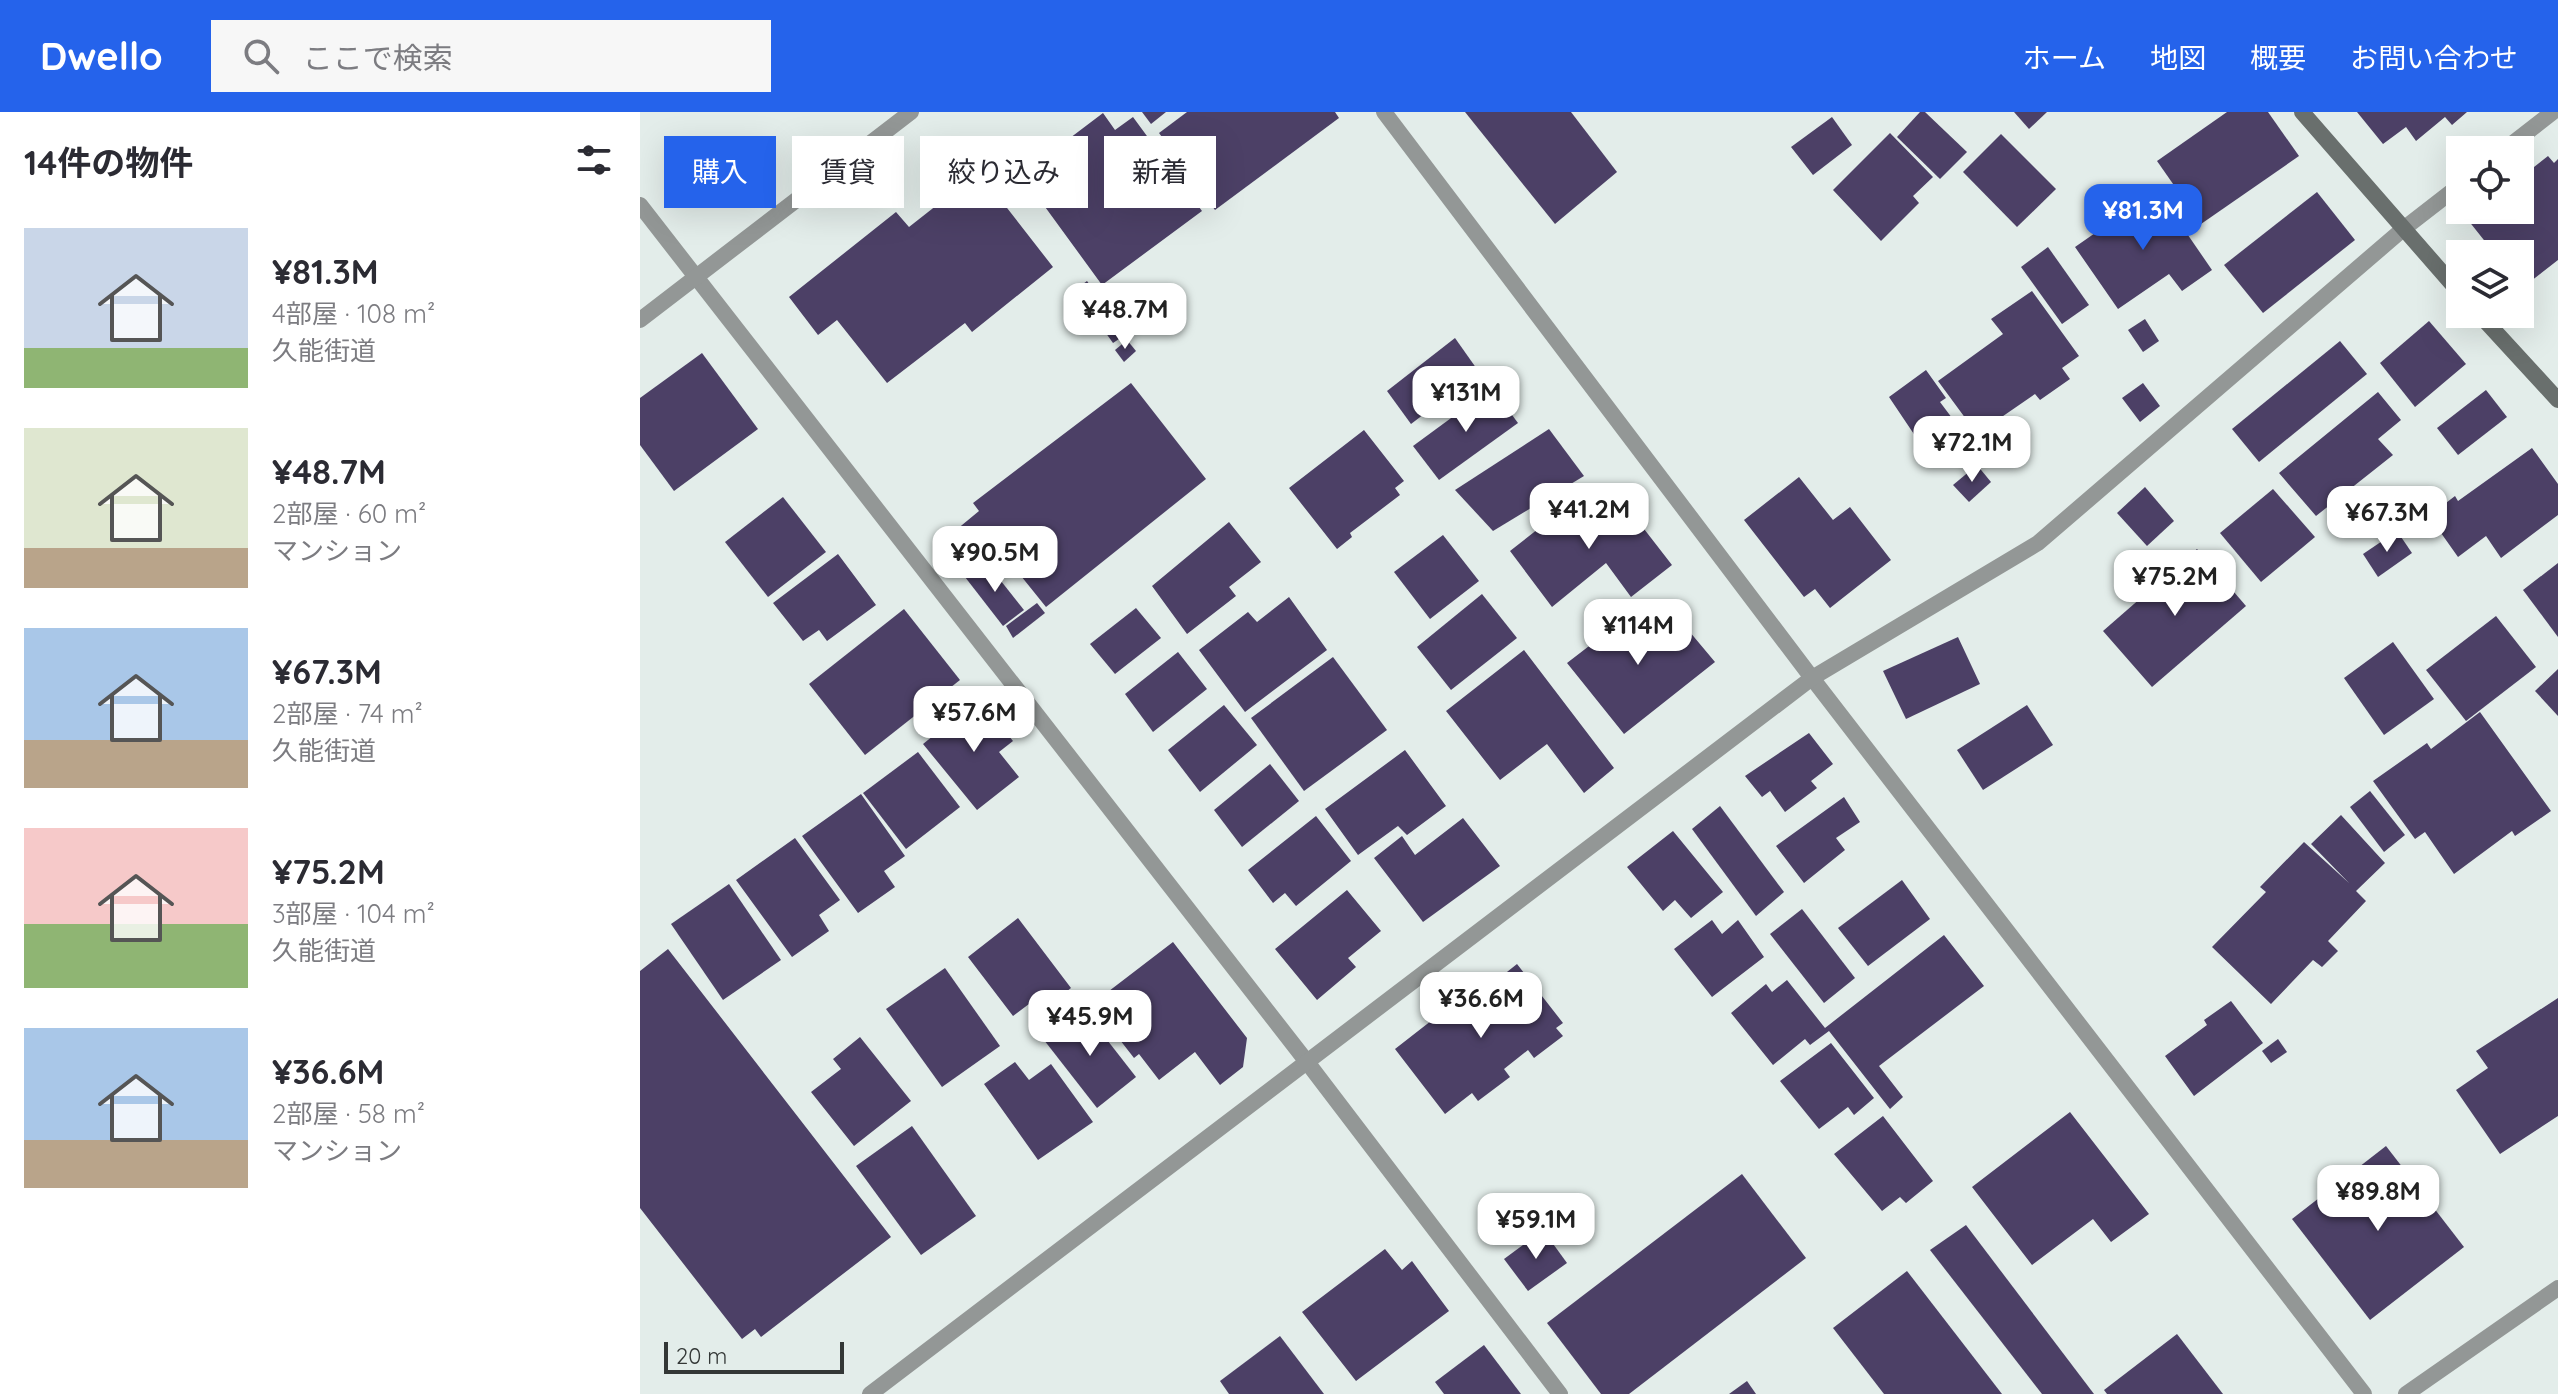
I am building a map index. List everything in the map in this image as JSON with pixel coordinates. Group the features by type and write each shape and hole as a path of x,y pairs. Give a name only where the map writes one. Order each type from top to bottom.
{"main road":[{"path":"2302,112 2446,278"},
{"path":"2492,328 2558,400"}],"street":[{"path":"640,320 911,112"},
{"path":"1384,112 1812,678 2364,1394"},
{"path":"2522,136 2553,112"},
{"path":"870,1394 1812,678 2038,543 2402,230 2446,196"},
{"path":"640,205 1307,1062 1560,1394"},
{"path":"2406,1394 2558,1288"}],"building":[{"path":"1142,112 1166,112 1151,124"},
{"path":"1187,112 1335,112 1339,118 1215,210 1216,136 1161,136 1159,133"},
{"path":"1465,112 1571,112 1617,172 1555,224"},
{"path":"1920,112 1925,112 1967,152 1940,179 1897,137"},
{"path":"2014,112 2047,112 2029,129"},
{"path":"2227,112 2268,112 2299,156 2201,224 2157,161"},
{"path":"2357,112 2467,112 2452,125 2445,117 2416,141 2406,127 2383,144"},
{"path":"1103,113 1115,130 1133,117 1147,136 1104,136 1104,208 1200,208 1202,211 1102,285 1046,208 1088,208 1088,136 1073,136"},
{"path":"1832,117 1852,145 1813,175 1791,147"},
{"path":"1890,133 1933,177 1913,196 1919,203 1881,241 1833,190"},
{"path":"2001,134 2056,189 2017,227 1963,172"},
{"path":"2548,156 2554,163 2558,159 2558,260 2534,279 2534,240 2484,240 2471,224 2534,224 2534,167"},
{"path":"2157,190 2212,270 2182,291 2169,274 2118,309 2075,247"},
{"path":"2317,192 2355,240 2263,313 2224,265"},
{"path":"933,208 1007,208 1053,267 972,332 965,323 887,383 837,320 818,335 789,297 896,212 909,227"},
{"path":"2048,247 2089,305 2062,324 2021,267"},
{"path":"1087,281 1125,335 1113,343 1075,290"},
{"path":"2032,291 2079,356 2062,368 2070,379 2040,400 2035,394 1977,434 1938,381 2003,334 1991,319"},
{"path":"2145,319 2159,341 2143,352 2128,330"},
{"path":"2429,321 2466,364 2415,407 2380,363"},
{"path":"1455,338 1479,372 1411,424 1387,391"},
{"path":"1127,340 1136,351 1124,362 1115,350"},
{"path":"2340,341 2367,374 2259,462 2232,429"},
{"path":"702,353 758,429 674,491 640,445 640,398"},
{"path":"1926,370 1946,398 1940,402 1955,422 1949,427 1960,444 1934,464 1889,397"},
{"path":"1131,383 1206,479 1046,607 996,545 979,558 956,530 979,511 973,503"},
{"path":"2143,383 2160,406 2140,422 2122,398"},
{"path":"1492,388 1518,423 1439,480 1413,446"},
{"path":"2486,390 2507,417 2458,455 2437,428"},
{"path":"2378,392 2401,420 2378,439 2393,455 2316,516 2279,473"},
{"path":"1549,429 1584,476 1493,531 1455,490"},
{"path":"1364,430 1404,481 1395,488 1400,495 1350,533 1352,537 1337,549 1289,488"},
{"path":"2532,448 2558,484 2558,515 2501,558 2486,536 2458,557 2429,516 2455,496 2458,501"},
{"path":"1977,465 1991,482 1969,502 1953,485"},
{"path":"1799,477 1833,520 1850,507 1891,560 1830,608 1815,589 1804,597 1744,520"},
{"path":"2145,487 2174,521 2147,546 2117,513"},
{"path":"2273,489 2315,537 2261,582 2220,533"},
{"path":"1585,492 1608,522 1627,507 1672,565 1631,597 1606,563 1552,607 1510,551"},
{"path":"783,497 826,552 768,597 725,542"},
{"path":"1229,522 1261,562 1229,587 1236,596 1187,634 1152,586"},
{"path":"2397,531 2412,553 2378,577 2363,554"},
{"path":"1443,535 1479,581 1430,619 1394,572"},
{"path":"2197,549 2246,606 2152,687 2103,631"},
{"path":"838,554 876,605 827,641 819,630 803,641 773,603"},
{"path":"986,562 1024,610 1003,626 965,577"},
{"path":"2558,563 2558,637 2523,590"},
{"path":"1482,594 1517,638 1451,690 1417,647"},
{"path":"1289,597 1327,650 1245,712 1199,650 1248,612 1257,622"},
{"path":"1037,603 1045,613 1013,638 1006,626"},
{"path":"1645,603 1674,643 1689,631 1715,662 1624,734 1567,663"},
{"path":"1136,608 1161,638 1115,674 1090,644"},
{"path":"904,609 960,680 865,755 809,684"},
{"path":"2496,616 2536,667 2466,721 2426,670"},
{"path":"1958,637 1980,684 1906,719 1883,671"},
{"path":"2393,642 2434,699 2384,735 2344,678"},
{"path":"1524,650 1614,768 1584,793 1547,744 1500,780 1446,711"},
{"path":"1178,652 1207,689 1153,732 1125,694"},
{"path":"1333,657 1387,730 1304,791 1251,718"},
{"path":"2558,669 2558,716 2535,691"},
{"path":"979,699 1013,741 999,752 1019,777 977,810 923,744"},
{"path":"1224,705 1257,745 1200,792 1168,750"},
{"path":"2027,705 2053,745 1983,790 1957,750"},
{"path":"2480,712 2551,811 2515,836 2512,831 2454,874 2425,832 2415,839 2373,781 2427,743 2431,749"},
{"path":"1809,733 1833,764 1811,781 1817,788 1785,812 1770,791 1762,797 1745,776"},
{"path":"1405,750 1446,806 1407,835 1398,826 1358,855 1325,809"},
{"path":"918,752 960,807 906,849 863,793"},
{"path":"1270,764 1299,801 1242,847 1214,810"},
{"path":"2370,791 2405,835 2384,852 2350,807"},
{"path":"861,794 905,856 884,871 895,887 858,913 802,836"},
{"path":"1844,797 1860,822 1836,838 1845,850 1804,883 1776,846"},
{"path":"1720,806 1784,892 1756,916 1692,829"},
{"path":"2341,815 2385,863 2356,891 2366,901 2328,941 2338,951 2322,967 2313,960 2271,1004 2212,947 2266,892 2260,887 2304,842 2349,883 2311,844"},
{"path":"1316,816 1351,861 1296,906 1285,893 1273,903 1248,870"},
{"path":"1463,818 1500,866 1423,922 1374,858 1402,836 1415,855"},
{"path":"1673,831 1723,892 1691,918 1675,900 1663,911 1627,867"},
{"path":"795,838 840,900 819,915 829,931 792,957 736,880"},
{"path":"1902,880 1930,919 1868,966 1838,928"},
{"path":"729,884 781,960 723,1000 671,924"},
{"path":"1347,890 1381,931 1348,958 1356,967 1317,1000 1275,949"},
{"path":"1802,909 1855,978 1824,1003 1770,934"},
{"path":"1018,918 1071,988 1045,1009 1037,998 1013,1016 968,957"},
{"path":"1712,920 1722,934 1738,920 1764,957 1712,997 1674,949"},
{"path":"1944,935 1984,986 1879,1066 1903,1097 1890,1109 1829,1031 1810,1045 1805,1039 1773,1065 1731,1013 1766,984 1772,992 1787,980 1825,1028"},
{"path":"1173,942 1247,1038 1243,1067 1220,1085 1195,1052 1159,1080 1139,1054 1134,1058 1113,1031 1117,1028 1096,1001"},
{"path":"668,949 891,1237 761,1337 755,1329 742,1339 640,1208 640,971"},
{"path":"1517,964 1563,1023 1556,1028 1563,1036 1534,1058 1528,1050 1504,1069 1510,1077 1478,1101 1472,1093 1445,1114 1395,1049 1463,996 1468,1003"},
{"path":"945,968 1000,1046 942,1087 886,1009"},
{"path":"2558,998 2558,1116 2500,1154 2456,1090 2488,1068 2476,1051"},
{"path":"2231,1001 2263,1043 2194,1096 2165,1056 2207,1025 2204,1020"},
{"path":"1083,1009 1136,1077 1097,1108 1044,1040"},
{"path":"860,1037 911,1101 854,1146 811,1092 841,1069 833,1059"},
{"path":"2278,1039 2287,1052 2271,1063 2262,1051"},
{"path":"1831,1043 1874,1098 1854,1115 1848,1107 1819,1129 1780,1081"},
{"path":"1015,1062 1029,1080 1051,1064 1093,1122 1038,1160 984,1084"},
{"path":"2070,1112 2149,1214 2111,1242 2093,1219 2032,1265 1972,1187"},
{"path":"1883,1116 1933,1181 1906,1203 1900,1197 1882,1211 1834,1154"},
{"path":"912,1126 976,1216 921,1255 856,1166"},
{"path":"2386,1146 2464,1247 2370,1320 2292,1219"},
{"path":"1742,1174 1806,1258 1629,1394 1601,1394 1547,1323"},
{"path":"1966,1225 2094,1394 2042,1394 1930,1250"},
{"path":"1543,1230 1567,1263 1528,1291 1504,1259"},
{"path":"1385,1249 1402,1270 1412,1261 1449,1311 1356,1381 1302,1312"},
{"path":"1907,1271 2002,1394 1884,1394 1833,1328"},
{"path":"2177,1334 2223,1394 2107,1394 2104,1390"},
{"path":"1280,1336 1324,1394 1229,1394 1220,1381"},
{"path":"1484,1345 1521,1394 1444,1394 1435,1382"},
{"path":"1747,1381 1756,1394 1729,1394"}]}
